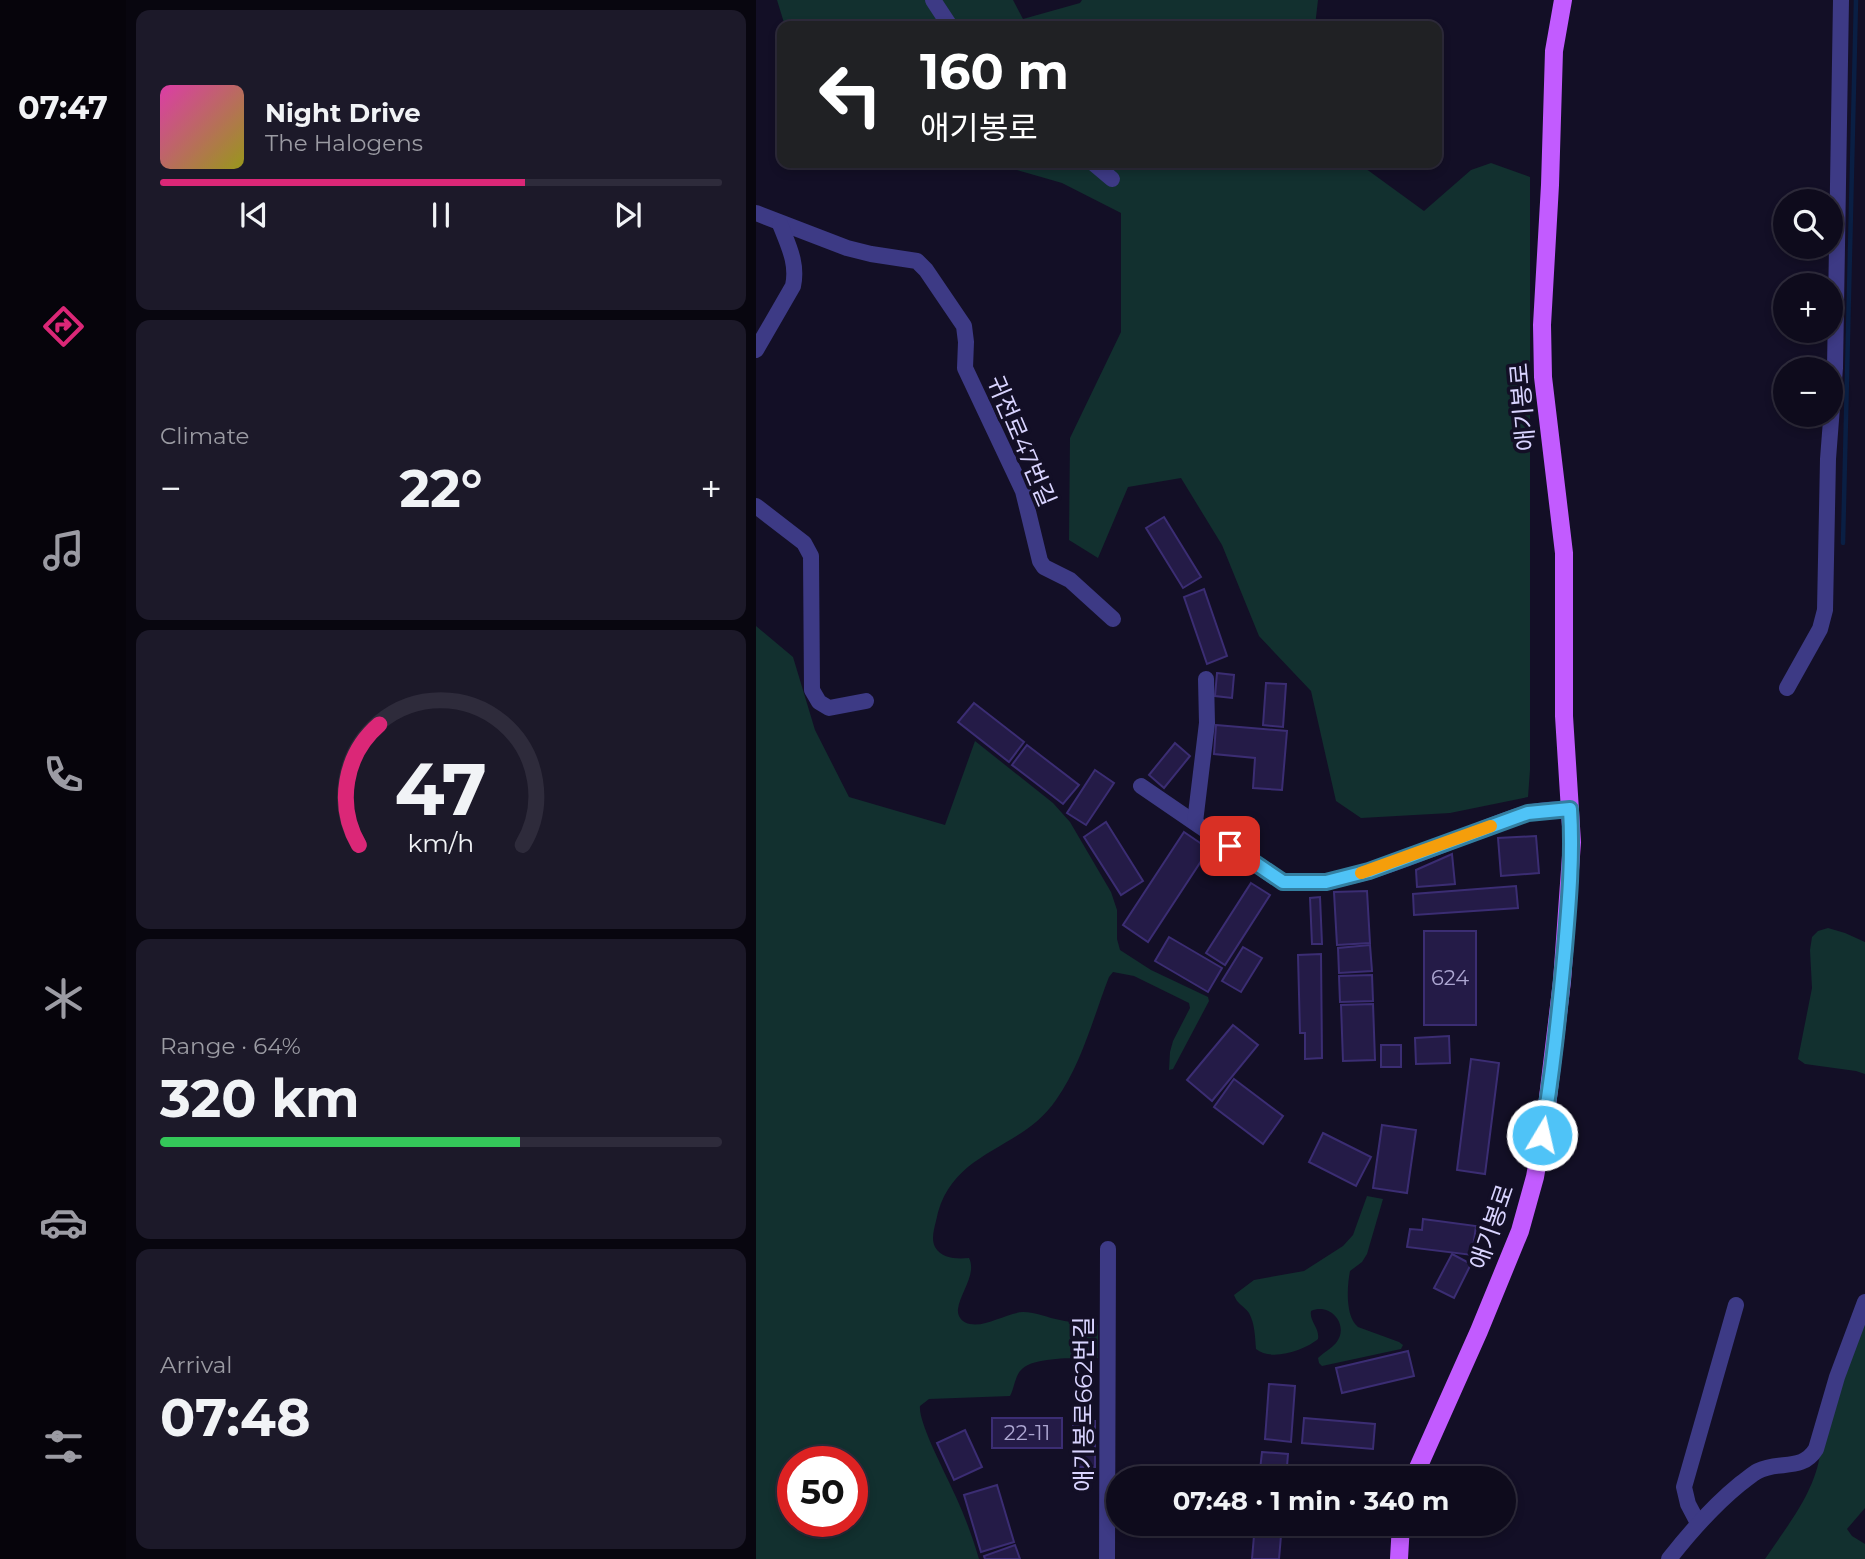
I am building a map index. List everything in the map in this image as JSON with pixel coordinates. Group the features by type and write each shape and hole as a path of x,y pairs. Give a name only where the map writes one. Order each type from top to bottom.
{"main road":[{"name":"애기봉로","path":"1419,1466 1520,1231 1535,1177 1546,1114 1562,981 1572,842 1564,716 1564,553 1543,377 1542,325 1554,51 1563,0"},
{"path":"1399,1559 1400,1536"}],"lane":[{"path":"933,0 947,21"},
{"path":"1787,688 1820,629 1826,600 1828,459 1835,368 1841,0"},
{"path":"1099,168 1112,179"},
{"name":"귀전로47번길","path":"756,213 780,224 871,254 917,261 926,270 964,326 965,368 1023,491 1040,561 1044,567 1057,571 1070,580 1113,619"},
{"path":"756,350 793,286 793,259 780,224"},
{"path":"756,506 804,543 811,556 812,690 819,702 829,708 866,701"},
{"path":"1195,822 1207,723 1206,679"},
{"path":"1141,786 1275,877 1293,883 1326,882 1369,871 1528,813 1570,809"},
{"name":"애기봉로662번길","path":"1107,1559 1108,1249"},
{"path":"1669,1559 1706,1514 1757,1471 1773,1466 1798,1464 1811,1458 1816,1449 1836,1377 1865,1302"},
{"path":"1698,1523 1688,1504 1684,1487 1736,1305"}],"green space":[{"path":"777,0 1013,0 1023,19 1080,3 1082,0 1318,0 1316,21 783,21"},
{"path":"1491,163 1530,177 1528,797 1450,813 1361,818 1336,801 1311,691 1259,636 1222,545 1181,478 1128,487 1098,558 1069,540 1070,438 1121,332 1121,213 1062,183 1010,168 1365,168 1424,211 1471,170"},
{"path":"756,626 793,657 815,730 849,797 945,825 975,741 1053,803 1070,822 1111,892 1117,910 1117,939 1120,950 1151,970 1208,997 1209,1001 1173,1069 1169,1070 1173,1041 1190,1008 1189,1003 1134,976 1113,972 1080,1056 1056,1100 1024,1131 971,1165 956,1179 944,1197 935,1224 933,1241 938,1251 946,1256 969,1258 970,1277 958,1309 958,1315 963,1321 983,1324 1023,1312 1098,1325 1098,1358 1057,1359 1027,1365 1019,1373 1010,1396 929,1399 920,1406 928,1437 963,1512 979,1559 756,1559"},
{"path":"1828,928 1865,942 1865,1074 1805,1064 1798,1059 1812,988 1812,937 1818,931"},
{"path":"1367,1196 1383,1199 1367,1254 1362,1262 1350,1271 1349,1309 1358,1327 1399,1342 1403,1345 1401,1349 1322,1366 1318,1358 1336,1343 1341,1330 1336,1317 1318,1309 1311,1311 1318,1335 1318,1339 1312,1343 1279,1354 1262,1353 1256,1349 1251,1317 1234,1295 1254,1280 1304,1271 1343,1246 1353,1235"},
{"path":"1865,1313 1865,1508 1847,1529 1852,1536 1865,1544 1865,1559 1765,1559 1801,1505 1814,1477 1821,1446"}],"building":[{"path":"1164,517 1201,577 1183,588 1146,528"},
{"path":"1204,589 1227,656 1207,664 1184,597"},
{"path":"1217,673 1234,675 1232,698 1215,696"},
{"path":"1266,683 1286,684 1283,727 1263,725"},
{"path":"974,703 1024,742 1009,762 958,722"},
{"path":"1216,725 1287,731 1282,790 1253,788 1255,758 1214,754"},
{"path":"1175,743 1190,756 1164,788 1149,775"},
{"path":"1027,745 1079,785 1063,804 1012,765"},
{"path":"1095,770 1114,783 1086,825 1067,813"},
{"path":"1106,822 1143,881 1121,895 1084,837"},
{"path":"1184,832 1209,849 1148,942 1123,925"},
{"path":"1536,836 1539,873 1501,876 1498,838"},
{"path":"1452,854 1455,884 1417,887 1416,870"},
{"path":"1251,883 1270,895 1225,965 1206,953"},
{"path":"1516,886 1518,908 1414,915 1413,894"},
{"path":"1367,891 1370,943 1337,945 1334,892"},
{"path":"1320,897 1322,944 1312,944 1310,898"},
{"path":"1424,931 1476,931 1476,1025 1424,1025"},
{"path":"1169,937 1222,968 1208,992 1155,961"},
{"path":"1370,945 1372,971 1339,973 1338,948"},
{"path":"1243,947 1262,958 1241,992 1222,981"},
{"path":"1321,954 1322,1058 1305,1059 1305,1033 1300,1033 1298,955"},
{"path":"1372,975 1373,1001 1340,1002 1339,976"},
{"path":"1373,1004 1375,1060 1343,1061 1341,1005"},
{"path":"1233,1025 1258,1045 1212,1101 1187,1080"},
{"path":"1449,1036 1450,1063 1416,1064 1415,1038"},
{"path":"1381,1045 1401,1045 1401,1067 1381,1067"},
{"path":"1471,1059 1499,1063 1485,1174 1457,1170"},
{"path":"1234,1079 1283,1116 1263,1144 1214,1107"},
{"path":"1382,1125 1416,1130 1407,1193 1373,1188"},
{"path":"1323,1133 1371,1157 1356,1186 1309,1162"},
{"path":"1423,1219 1476,1226 1472,1255 1407,1247 1410,1229 1422,1230"},
{"path":"1452,1254 1471,1264 1454,1298 1434,1288"},
{"path":"1408,1351 1414,1376 1342,1393 1336,1368"},
{"path":"1269,1384 1295,1386 1291,1442 1265,1439"},
{"path":"992,1418 1062,1418 1062,1448 992,1448"},
{"path":"1304,1418 1375,1424 1373,1449 1302,1443"},
{"path":"1073,1421 1095,1421 1095,1467 1073,1467"},
{"path":"965,1430 982,1467 954,1480 937,1443"},
{"path":"1262,1452 1288,1454 1287,1466 1260,1466"},
{"path":"997,1485 1014,1542 981,1552 964,1495"},
{"path":"1254,1536 1281,1536 1279,1559 1252,1559"},
{"path":"1015,1545 1020,1559 985,1559 984,1556"}],"waterway":[{"path":"1843,543 1856,0"}],"slow traffic":[{"path":"1361,873 1491,826"}],"route":[{"path":"1230,846 1283,882 1326,882 1413,856 1528,813 1570,809 1572,842 1569,902 1562,981 1542,1135"}]}
